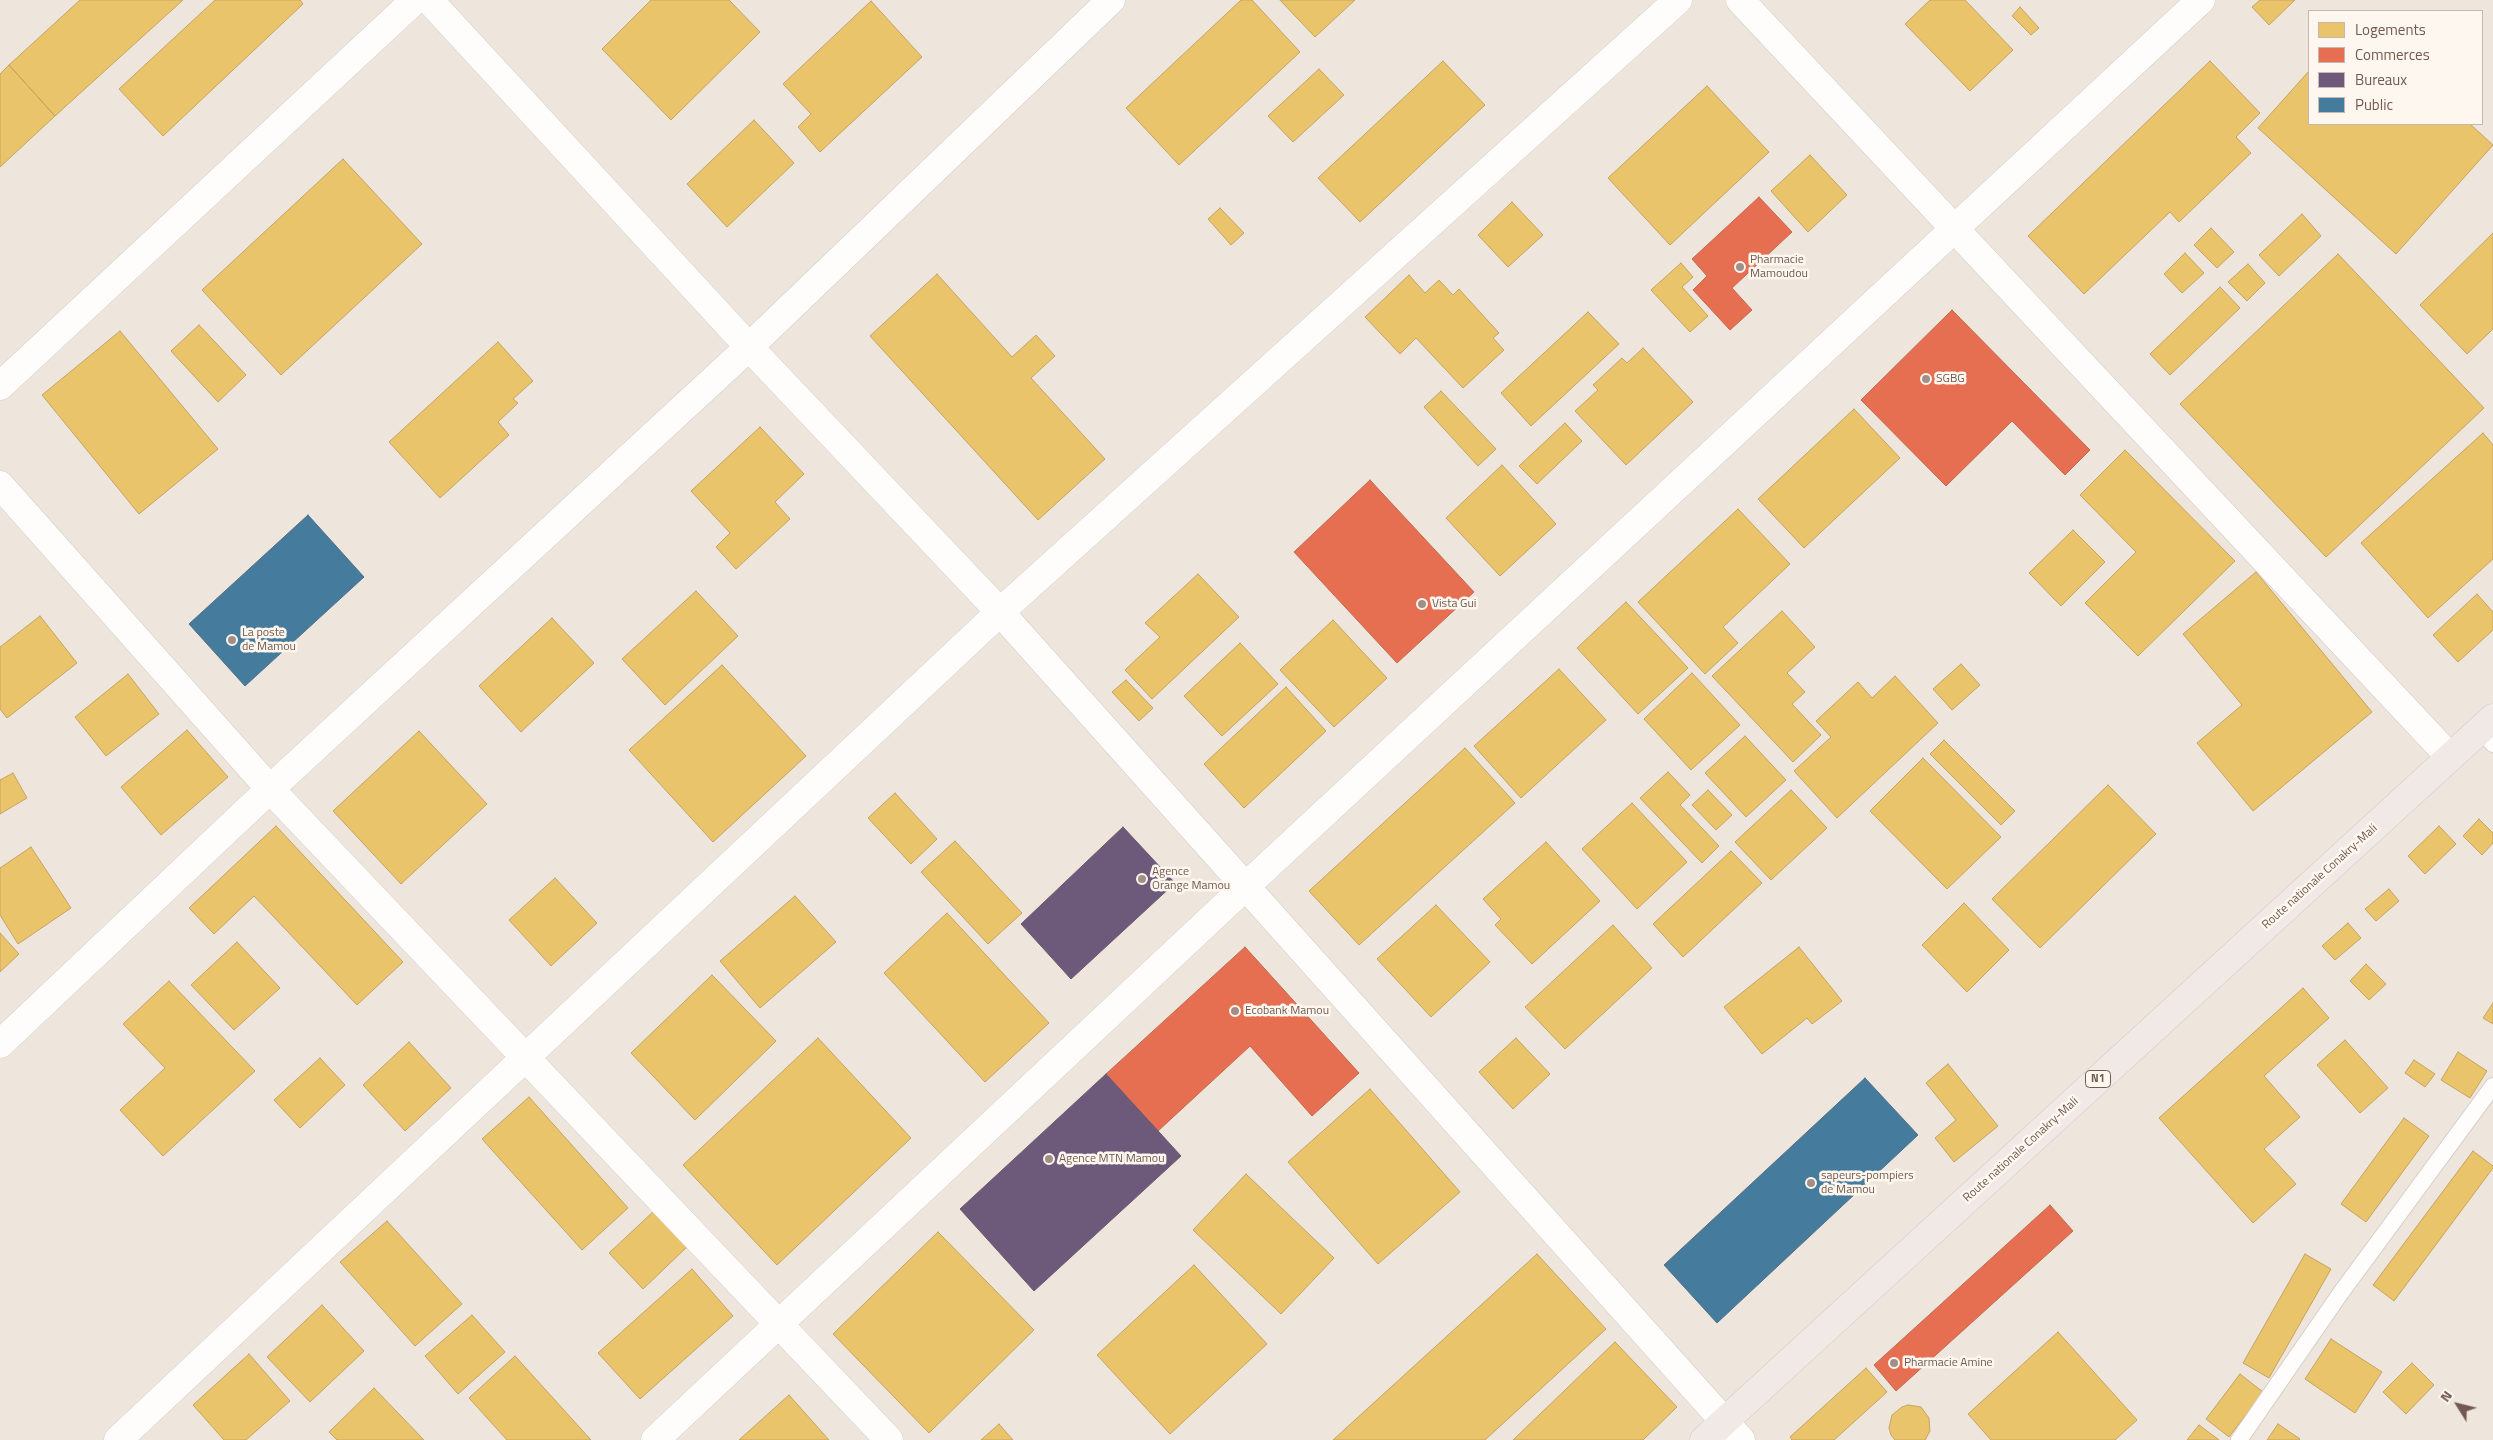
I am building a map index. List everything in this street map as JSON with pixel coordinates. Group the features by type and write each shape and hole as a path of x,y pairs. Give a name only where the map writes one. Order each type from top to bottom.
{"highway":[{"name":"Route nationale Conakry-Mali","path":"1704,1440 1733,1431 2450,757 2489,731"}],"street":[{"path":"0,386 415,0"},
{"path":"429,0 749,348 1000,612 1733,1431"},
{"path":"0,1044 270,789 749,348 1111,0"},
{"path":"118,1440 1000,612 1678,0"},
{"path":"1740,0 2450,757"},
{"path":"655,1440 1246,885 2201,0"},
{"path":"0,485 270,789 889,1440"}],"lane":[{"path":"2239,1440 2340,1294 2493,1086"}],"shaded area":[{"path":"0,0 2493,0 2493,1440 0,1440"}],"building: Logements":[{"path":"80,0 183,0 55,116 9,65"},
{"path":"215,0 300,0 303,4 163,136 119,89"},
{"path":"651,0 729,0 760,32 671,120 602,49"},
{"path":"1241,0 1252,0 1300,52 1179,165 1126,108"},
{"path":"1280,0 1355,0 1315,37"},
{"path":"1930,0 1965,0 2013,50 1970,91 1905,24"},
{"path":"2260,0 2295,0 2269,25 2252,7"},
{"path":"871,1 922,57 820,152 798,127 811,114 783,84"},
{"path":"2020,7 2039,28 2031,35 2012,16"},
{"path":"1443,61 1485,105 1360,222 1318,178"},
{"path":"2210,61 2260,113 2236,137 2251,153 2179,222 2170,212 2084,294 2028,236"},
{"path":"9,65 55,116 0,167 0,74"},
{"path":"1319,69 1344,95 1293,142 1268,116"},
{"path":"2308,72 2308,125 2471,125 2493,145 2396,254 2258,128"},
{"path":"1707,86 1769,152 1670,245 1608,178"},
{"path":"754,120 794,163 727,227 687,184"},
{"path":"1810,155 1847,195 1808,232 1771,191"},
{"path":"343,159 422,244 281,375 202,290"},
{"path":"1512,202 1543,235 1508,267 1478,235"},
{"path":"1220,208 1244,233 1231,245 1208,219"},
{"path":"2302,214 2321,236 2279,276 2259,255"},
{"path":"2211,228 2234,252 2217,268 2194,245"},
{"path":"2493,233 2493,329 2467,354 2420,305"},
{"path":"2185,253 2204,273 2182,293 2164,274"},
{"path":"2338,254 2484,408 2326,557 2180,404"},
{"path":"1681,263 1693,277 1682,287 1708,316 1690,332 1651,290"},
{"path":"2248,264 2265,283 2247,301 2228,282"},
{"path":"937,274 1012,357 1036,335 1055,356 1031,378 1105,459 1038,520 870,336"},
{"path":"1409,275 1425,293 1439,280 1453,295 1459,289 1499,333 1493,338 1504,350 1463,388 1416,338 1400,354 1365,317"},
{"path":"2220,287 2240,308 2170,375 2150,354"},
{"path":"1588,312 1619,344 1531,426 1501,393"},
{"path":"199,325 246,375 218,402 171,351"},
{"path":"120,331 218,449 139,514 42,395"},
{"path":"498,342 533,381 513,399 518,403 498,422 509,435 440,498 389,442"},
{"path":"1643,348 1693,402 1626,465 1575,411 1598,390 1593,385 1622,358 1627,363"},
{"path":"1441,391 1496,449 1478,466 1424,407"},
{"path":"1854,409 1900,458 1804,548 1758,499"},
{"path":"1565,423 1582,441 1537,484 1519,466"},
{"path":"760,427 804,474 775,502 790,519 736,569 716,547 730,533 691,491"},
{"path":"2483,433 2493,445 2493,559 2428,618 2361,543"},
{"path":"2125,450 2235,561 2138,656 2085,603 2136,552 2080,495"},
{"path":"1502,465 1556,524 1500,576 1446,518"},
{"path":"1738,509 1790,564 1723,627 1738,643 1705,674 1638,602"},
{"path":"2073,530 2105,562 2061,606 2029,573"},
{"path":"2256,572 2372,712 2253,811 2197,743 2242,705 2183,634"},
{"path":"1198,574 1239,617 1152,699 1125,670 1160,637 1145,623"},
{"path":"696,591 738,636 665,705 622,659"},
{"path":"2477,594 2493,612 2493,630 2458,662 2433,635"},
{"path":"1626,602 1688,668 1638,714 1577,648"},
{"path":"1782,611 1815,647 1787,673 1805,692 1792,704 1821,735 1793,762 1712,676"},
{"path":"40,616 77,663 7,718 0,709 0,647"},
{"path":"552,618 594,663 521,732 479,686"},
{"path":"1333,620 1387,678 1334,727 1280,670"},
{"path":"1240,643 1278,684 1222,736 1184,696"},
{"path":"1961,664 1980,685 1952,710 1933,689"},
{"path":"722,665 806,756 713,842 629,750"},
{"path":"1559,669 1606,720 1521,798 1474,746"},
{"path":"1692,673 1740,725 1691,770 1644,719"},
{"path":"128,674 159,714 106,756 75,717"},
{"path":"1895,676 1938,723 1837,818 1794,771 1831,737 1816,721 1858,682 1872,698"},
{"path":"1126,680 1153,708 1139,721 1112,692"},
{"path":"1286,687 1326,731 1244,808 1204,764"},
{"path":"187,730 228,777 161,835 121,787"},
{"path":"419,731 487,804 401,884 333,811"},
{"path":"1745,736 1786,780 1746,817 1705,773"},
{"path":"1944,740 2015,811 2001,825 1930,754"},
{"path":"1465,748 1515,803 1359,945 1309,891"},
{"path":"1923,758 2001,837 1947,889 1870,811"},
{"path":"1668,772 1690,795 1680,805 1719,846 1702,863 1640,798"},
{"path":"13,773 27,798 0,814 0,780"},
{"path":"2108,785 2156,834 2040,948 1992,899"},
{"path":"1708,790 1732,815 1716,830 1692,805"},
{"path":"1791,790 1827,828 1771,880 1735,842"},
{"path":"895,793 937,839 911,864 868,818"},
{"path":"1632,803 1687,862 1637,909 1582,849"},
{"path":"2479,819 2493,833 2493,843 2482,855 2463,836"},
{"path":"276,826 403,962 357,1005 254,896 214,934 189,908"},
{"path":"2439,826 2456,844 2425,874 2408,856"},
{"path":"955,841 1022,913 988,944 921,872"},
{"path":"1546,842 1600,901 1532,964 1495,925 1501,919 1483,899"},
{"path":"31,847 71,908 18,944 0,915 0,868"},
{"path":"1731,851 1762,883 1683,957 1653,924"},
{"path":"555,878 597,923 551,966 509,920"},
{"path":"2389,889 2399,901 2376,921 2365,909"},
{"path":"795,896 836,942 760,1008 720,961"},
{"path":"1964,903 2009,950 1967,992 1922,945"},
{"path":"1436,905 1490,962 1431,1017 1377,959"},
{"path":"947,913 1049,1023 985,1082 884,973"},
{"path":"2348,923 2361,938 2335,960 2322,946"},
{"path":"1613,925 1652,968 1565,1049 1525,1007"},
{"path":"0,933 19,954 0,972"},
{"path":"237,942 280,988 234,1030 191,985"},
{"path":"1799,947 1842,1001 1812,1024 1807,1018 1762,1054 1724,1007"},
{"path":"2366,964 2386,984 2369,1000 2350,981"},
{"path":"712,975 776,1041 695,1120 631,1053"},
{"path":"169,981 255,1071 163,1156 120,1110 165,1068 123,1024"},
{"path":"2303,988 2329,1018 2264,1076 2300,1117 2264,1149 2296,1184 2253,1223 2159,1118"},
{"path":"2493,1003 2493,1024 2483,1018"},
{"path":"818,1038 911,1138 777,1265 683,1165"},
{"path":"1516,1038 1550,1074 1513,1109 1479,1072"},
{"path":"2345,1040 2388,1088 2360,1113 2317,1065"},
{"path":"409,1042 451,1088 405,1131 363,1085"},
{"path":"2458,1052 2487,1071 2470,1098 2441,1080"},
{"path":"320,1058 345,1085 300,1128 274,1100"},
{"path":"2414,1060 2435,1074 2425,1087 2405,1073"},
{"path":"1948,1064 1998,1126 1954,1162 1935,1138 1956,1120 1926,1083"},
{"path":"1370,1089 1460,1192 1378,1264 1288,1162"},
{"path":"529,1097 628,1208 582,1250 482,1139"},
{"path":"2404,1118 2429,1136 2366,1222 2341,1204"},
{"path":"2473,1151 2493,1166 2493,1168 2394,1301 2373,1285"},
{"path":"1246,1174 1334,1258 1281,1314 1193,1230"},
{"path":"655,1210 688,1246 643,1289 609,1253"},
{"path":"387,1221 462,1304 415,1346 340,1262"},
{"path":"938,1232 1034,1330 929,1433 833,1334"},
{"path":"1537,1254 1606,1329 1485,1440 1333,1440"},
{"path":"2305,1254 2331,1269 2269,1378 2243,1363"},
{"path":"1194,1265 1267,1344 1170,1434 1097,1355"},
{"path":"692,1269 733,1316 640,1399 598,1353"},
{"path":"322,1305 364,1351 310,1402 267,1357"},
{"path":"472,1315 505,1352 458,1394 425,1356"},
{"path":"2058,1332 2137,1420 2115,1440 1991,1440 1968,1414"},
{"path":"2331,1339 2382,1372 2355,1413 2305,1379"},
{"path":"1615,1342 1677,1407 1643,1440 1513,1440"},
{"path":"249,1354 290,1401 246,1440 224,1440 193,1405"},
{"path":"515,1356 591,1440 507,1440 469,1398"},
{"path":"2412,1363 2434,1385 2406,1414 2383,1392"},
{"path":"1866,1368 1887,1392 1834,1440 1792,1440 1790,1437"},
{"path":"2240,1374 2263,1392 2229,1437 2206,1419"},
{"path":"374,1388 424,1440 337,1440 329,1432"},
{"path":"789,1395 829,1440 739,1440"},
{"path":"1908,1405 1921,1407 1929,1418 1930,1431 1925,1440 1895,1440 1891,1435 1889,1428 1892,1415"},
{"path":"999,1424 1013,1440 981,1440"},
{"path":"2278,1424 2300,1439 2267,1440"},
{"path":"2199,1425 2219,1440 2187,1440"}],"building: Commerces":[{"path":"1759,197 1792,232 1732,288 1752,310 1730,330 1693,290 1707,276 1692,259"},
{"path":"1952,310 2090,450 2065,475 2012,421 1946,486 1861,400"},
{"path":"1370,480 1474,592 1397,663 1294,552"},
{"path":"1245,947 1359,1073 1312,1116 1250,1046 1158,1131 1106,1074"},
{"path":"2050,1205 2073,1231 1896,1391 1874,1365"}],"building: Bureaux":[{"path":"1123,827 1175,883 1071,979 1021,924"},
{"path":"1106,1074 1181,1156 1034,1291 960,1209"}],"building: Public":[{"path":"308,515 364,577 245,686 189,624"},
{"path":"1865,1078 1918,1135 1717,1323 1664,1265"}],"place":[{"name":"Pharmacie Mamoudou","path":"1740,267"},
{"name":"SGBG","path":"1926,379"},
{"name":"Vista Gui","path":"1422,604"},
{"name":"La poste de Mamou","path":"232,640"},
{"name":"Agence Orange Mamou","path":"1142,879"},
{"name":"Ecobank Mamou","path":"1235,1011"},
{"name":"Agence MTN Mamou","path":"1049,1159"},
{"name":"sapeurs-pompiers de Mamou","path":"1811,1183"},
{"name":"Pharmacie Amine","path":"1894,1363"}]}
